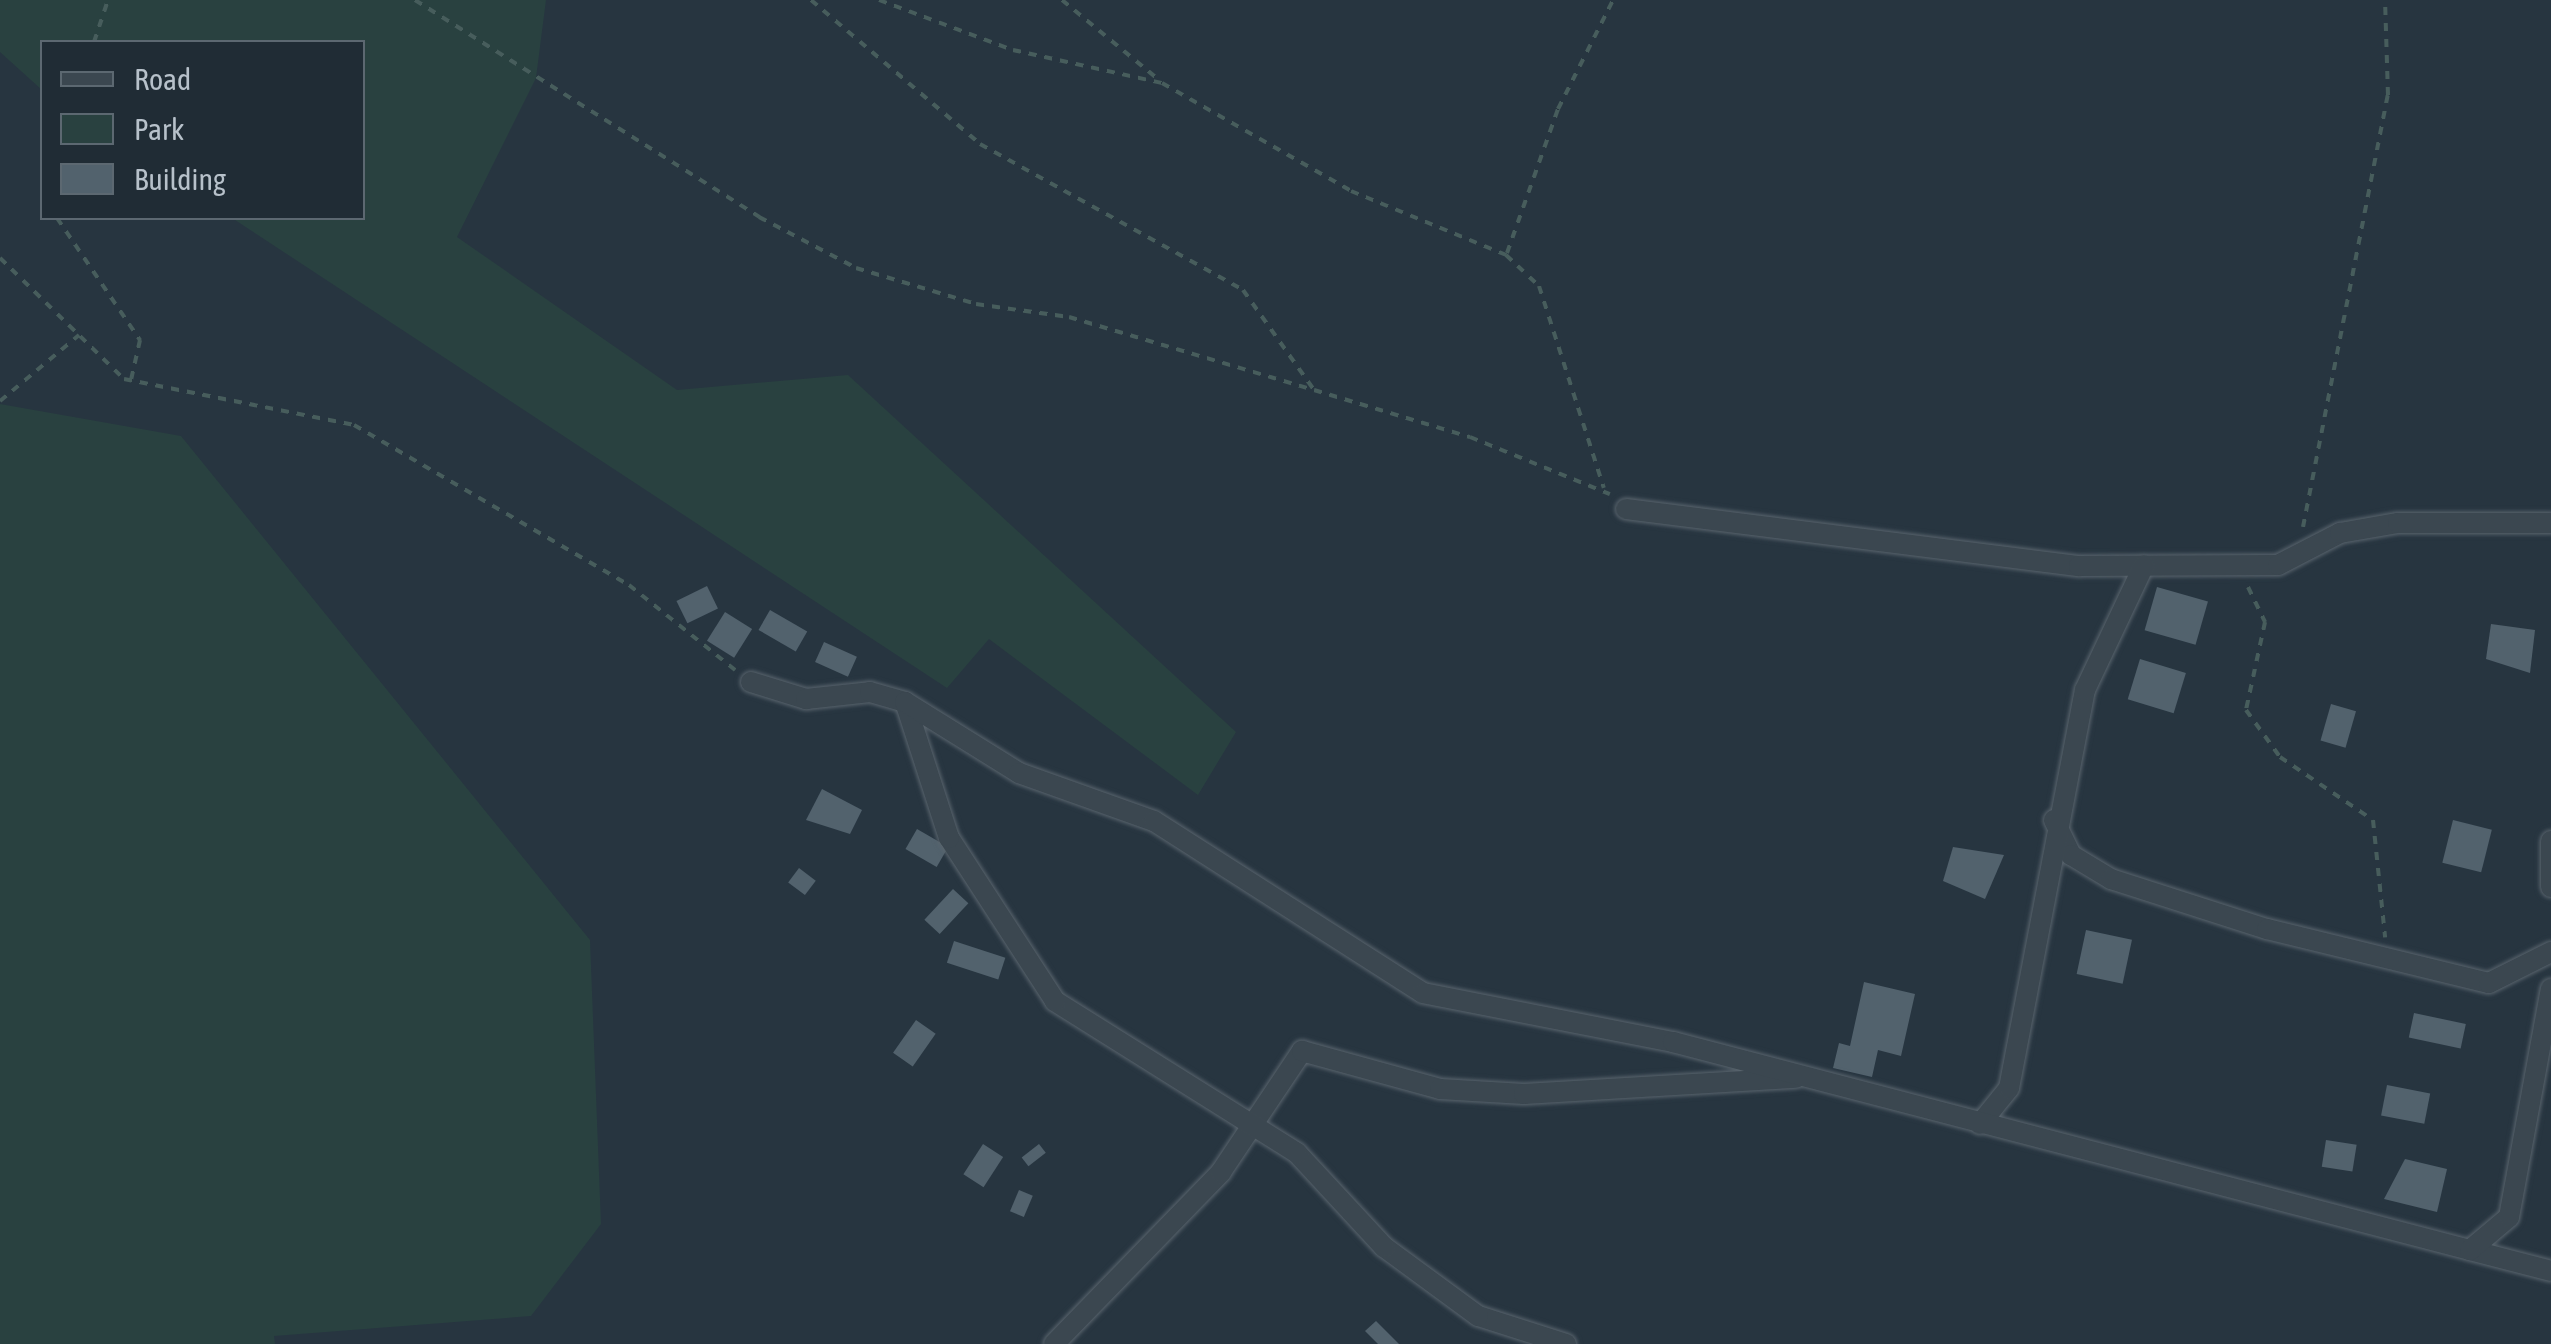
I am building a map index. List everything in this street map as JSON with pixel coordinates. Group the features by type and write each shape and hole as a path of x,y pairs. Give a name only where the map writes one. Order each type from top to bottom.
{"street":[{"path":"1626,508 1696,524 1839,529 2079,566 2228,565 2298,555 2340,533 2398,523 2551,523"},
{"path":"1980,1124 2008,1088 2054,820 2084,690 2144,565"},
{"path":"751,682 806,699 870,692 906,702 1019,774 1154,821 1423,993 1803,1077 2551,1271"},
{"path":"906,702 948,838 1029,973 1055,1002 1297,1153 1384,1247 1478,1316 1566,1344"},
{"path":"2054,820 2072,855 2110,879 2398,960 2489,982 2551,952"},
{"path":"2551,841 2551,886"},
{"path":"2470,1250 2509,1218 2551,989"},
{"path":"1054,1344 1258,1128 1302,1050 1457,1090 1740,1086 1803,1077"}],"path":[{"path":"95,40 108,0"},
{"path":"415,0 759,217 856,268 976,304 1069,317 1314,390 1606,490 1626,508"},
{"path":"811,0 980,144 1243,290 1314,390"},
{"path":"879,0 1013,50 1162,83"},
{"path":"1062,0 1162,83 1352,191 1506,255 1539,286 1606,490"},
{"path":"1506,255 1558,109 1613,0"},
{"path":"2298,555 2388,95 2384,0"},
{"path":"57,220 140,340 131,380"},
{"path":"0,258 131,380 354,425 629,585 751,682"},
{"path":"0,402 79,335"},
{"path":"2228,565 2265,622 2248,682 2256,731 2373,820 2384,935 2398,960"}],"green space":[{"path":"0,0 546,0 536,78 457,237 677,390 848,375 1236,732 1198,795 989,639 947,688 235,220 365,220 365,40 40,40 40,88 0,52"},
{"path":"0,404 181,436 590,940 601,1224 531,1316 274,1336 275,1344 0,1344"}],"building":[{"path":"707,586 718,608 687,623 676,601"},
{"path":"2157,587 2208,602 2196,645 2145,630"},
{"path":"770,610 807,632 796,651 758,630"},
{"path":"725,612 752,629 734,658 707,641"},
{"path":"2491,624 2535,630 2530,673 2486,659"},
{"path":"824,642 857,657 848,677 815,662"},
{"path":"2140,659 2186,673 2174,713 2128,699"},
{"path":"2331,704 2356,711 2346,748 2321,741"},
{"path":"822,789 862,810 850,834 806,820"},
{"path":"2453,820 2492,830 2481,872 2442,863"},
{"path":"917,829 948,847 937,867 906,849"},
{"path":"1953,847 2004,855 1985,899 1943,881"},
{"path":"799,868 816,881 805,895 788,882"},
{"path":"953,889 968,903 940,934 924,920"},
{"path":"2086,930 2132,940 2123,984 2077,974"},
{"path":"954,941 1005,958 998,980 947,963"},
{"path":"1864,982 1915,994 1901,1056 1878,1050 1872,1077 1833,1068 1839,1043 1850,1046"},
{"path":"2414,1013 2466,1024 2461,1048 2409,1037"},
{"path":"916,1020 936,1034 913,1067 893,1053"},
{"path":"2387,1085 2430,1093 2424,1124 2381,1115"},
{"path":"2326,1140 2357,1145 2352,1172 2322,1167"},
{"path":"983,1144 1003,1157 984,1187 963,1174"},
{"path":"1039,1144 1046,1153 1028,1166 1022,1158"},
{"path":"2405,1159 2447,1169 2437,1212 2384,1199"},
{"path":"1019,1190 1033,1196 1024,1217 1010,1211"},
{"path":"1376,1321 1399,1344 1378,1344 1365,1331"}]}
